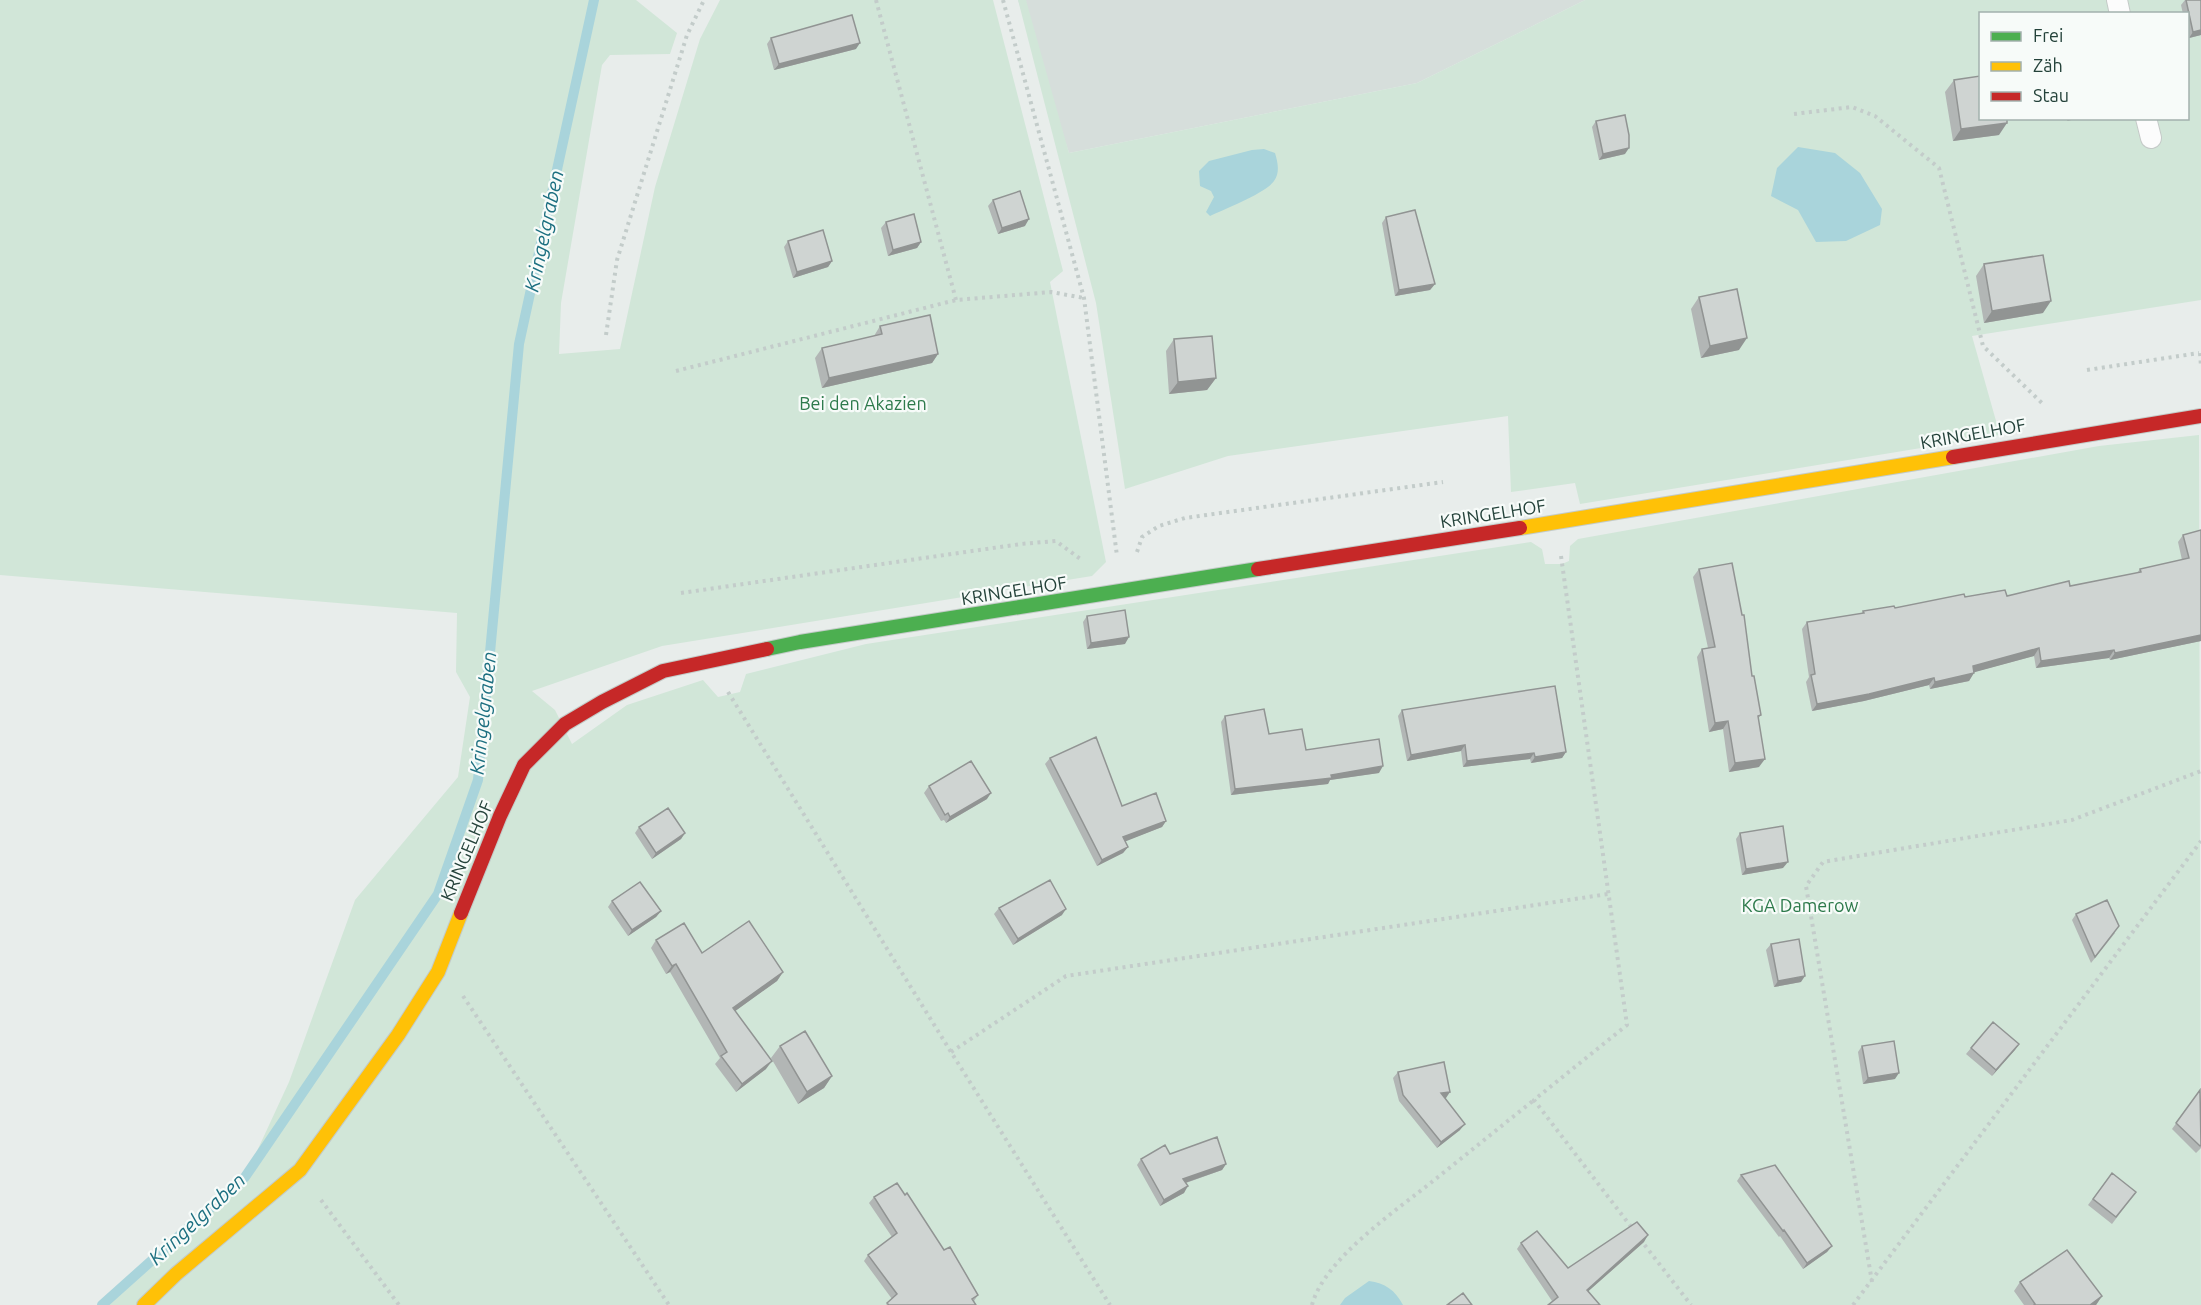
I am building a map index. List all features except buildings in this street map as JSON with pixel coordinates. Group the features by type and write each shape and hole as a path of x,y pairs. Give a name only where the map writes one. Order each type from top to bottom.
{"street":[{"name":"KRINGELHOF","path":"144,1305 177,1274 300,1170 398,1035 438,972 500,816 524,765 565,724 663,671 800,642 1557,522 2074,435 2201,416"}],"lane":[{"path":"2146,120 2151,138"}],"path":[{"path":"606,335 617,260 687,35 704,0"},
{"path":"876,0 956,300"},
{"path":"1003,0 1084,298 1122,592"},
{"path":"1794,114 1852,107 1875,116 1938,168 1983,346 2074,435"},
{"path":"676,371 956,300 1051,292 1084,298"},
{"path":"2086,370 2200,353 2201,367"},
{"path":"1122,592 1142,537 1159,526 1185,518 1443,482"},
{"path":"1312,1305 1333,1268 1365,1236 1627,1025 1557,522"},
{"path":"681,593 1021,544 1056,541 1098,571 1122,592"},
{"path":"714,659 730,695 1110,1305"},
{"path":"1872,1282 1806,886 1823,862 2072,820 2201,771"},
{"path":"1853,1305 2201,841"},
{"path":"951,1052 1066,976 1608,894"},
{"path":"438,972 454,982 669,1305"},
{"path":"1534,1100 1691,1305"},
{"path":"300,1170 399,1305"}],"shaded area":[{"path":"1018,0 1585,0 1417,83 1069,153"}],"green space":[{"name":"KGA Damerow","path":"0,0 636,0 677,33 670,54 610,55 602,65 561,303 559,354 620,349 655,187 700,39 720,0 993,0 1063,271 1050,282 1106,562 1092,576 662,646 532,691 555,710 572,744 627,705 703,680 718,697 740,692 746,674 866,644 1531,542 1542,549 1545,564 1562,564 1569,561 1570,546 1578,539 2099,446 2199,435 2201,1305 102,1305 245,1177 289,1082 355,900 458,777 470,697 456,672 457,613 0,575"},
{"path":"1018,0 1026,0 1069,153 1417,83 1585,0 2201,0 2201,300 1972,336 2000,435 1580,504 1575,483 1511,492 1508,416 1228,456 1125,489 1096,303"}],"water":[{"path":"1798,147 1835,153 1860,173 1882,209 1880,225 1846,241 1816,242 1798,210 1771,196 1777,168"},
{"path":"1264,149 1275,153 1277,160 1277,175 1270,186 1210,216 1206,212 1214,197 1211,191 1200,186 1199,171 1209,161"},
{"path":"1369,1281 1389,1288 1403,1305 1340,1305 1345,1298"}],"waterway":[{"name":"Kringelgraben","path":"102,1305 245,1177 438,894 478,780 519,344 594,0"}],"traffic: fast":[{"path":"767,649 1258,569"}],"traffic: slow":[{"path":"1520,528 1953,457"},
{"path":"144,1305 176,1274 300,1170 398,1035 438,972 461,913"}],"traffic: jam":[{"path":"1953,457 2201,416"},
{"path":"1258,569 1520,528"},
{"path":"461,913 500,816 524,765 565,724 663,671 767,649"}],"park label":[{"name":"Bei den Akazien","path":"863,404"}]}
